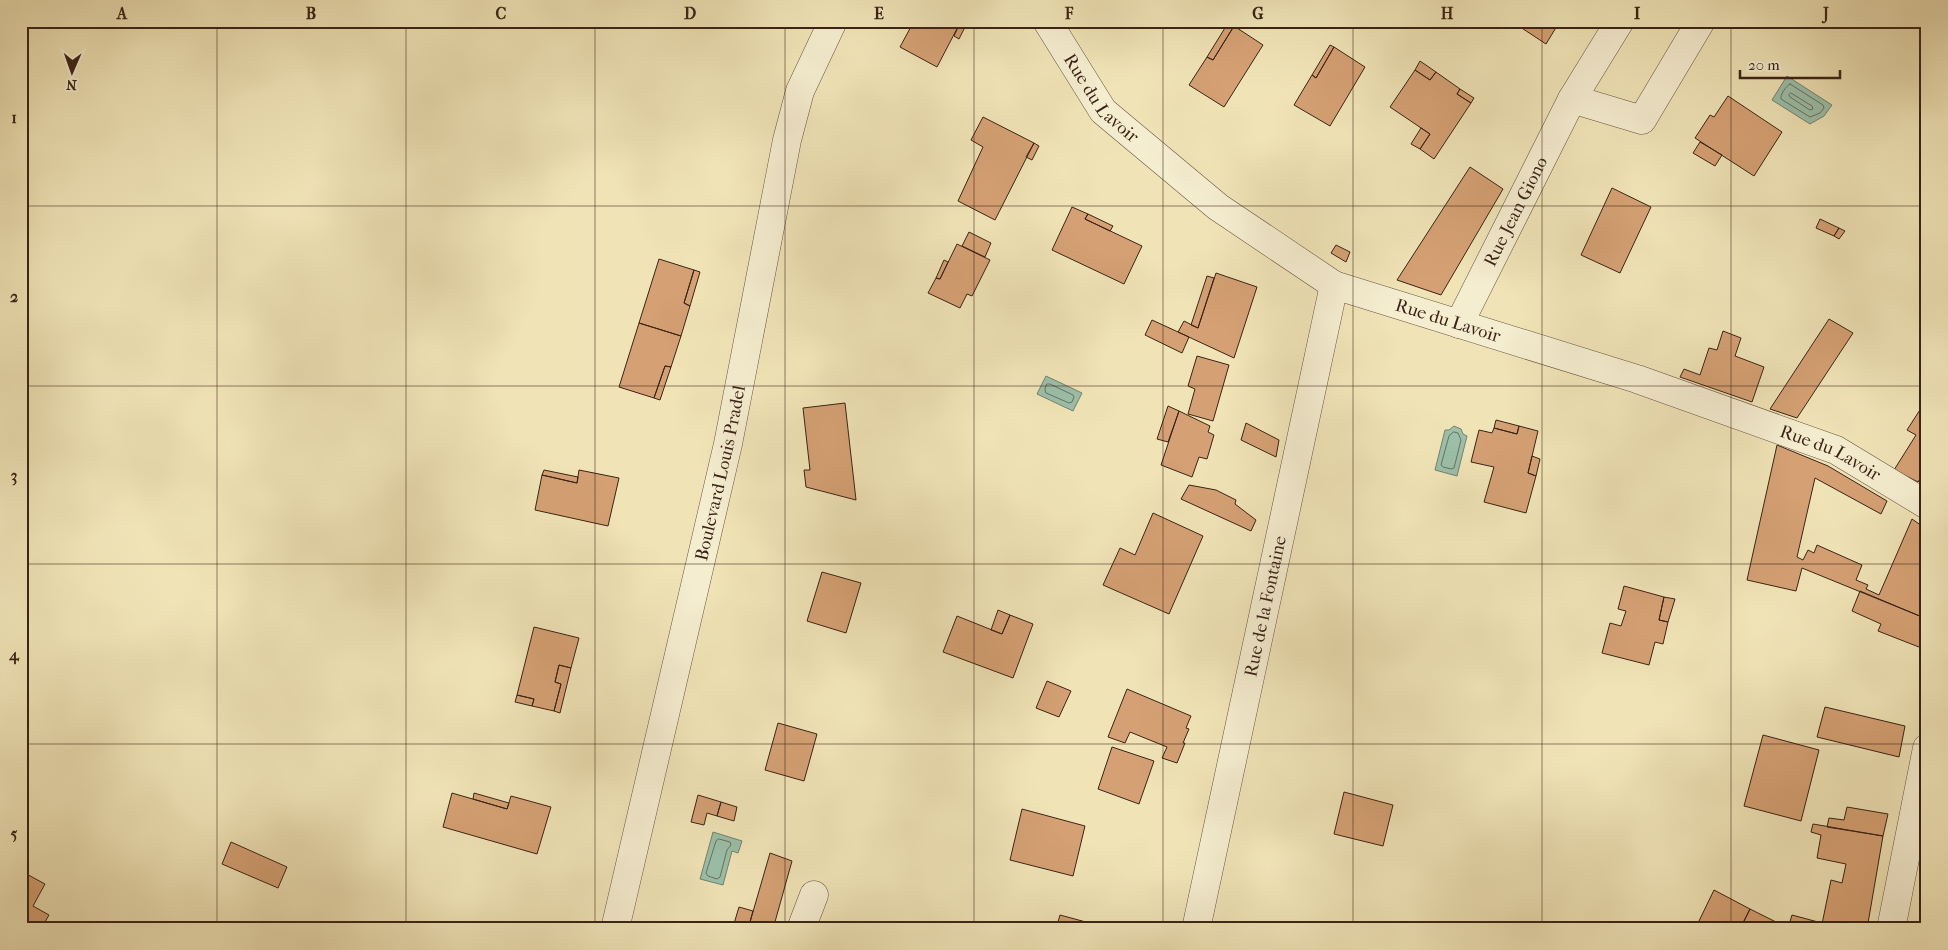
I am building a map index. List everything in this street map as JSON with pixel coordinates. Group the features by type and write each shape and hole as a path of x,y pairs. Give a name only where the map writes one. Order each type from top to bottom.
{"street":[{"name":"Boulevard Louis Pradel","path":"615,929 728,444 787,140 800,91 833,21"},
{"name":"Rue du Lavoir","path":"1048,21 1103,111 1218,207 1334,285 1637,379 1836,450 1927,505"},
{"name":"Rue Jean Giono","path":"1459,324 1572,99 1620,21"},
{"path":"1572,99 1642,120 1701,21"},
{"name":"Rue de la Fontaine","path":"1196,929 1334,285"},
{"path":"1891,929 1927,748"},
{"path":"801,929 814,895"}],"water":[{"path":"1787,76 1832,105 1824,116 1810,124 1772,100"},
{"path":"1046,376 1082,393 1073,411 1037,394"},
{"path":"1454,426 1461,429 1463,434 1467,436 1457,476 1435,470 1445,430 1449,430"},
{"path":"713,832 742,841 738,853 732,851 723,885 700,879"},
{"path":"879,922 915,929 878,929"}],"building":[{"path":"914,21 961,21 937,67 900,47"},
{"path":"961,21 968,21 959,39 954,36"},
{"path":"1511,21 1560,21 1546,44"},
{"path":"1228,23 1234,26 1213,60 1207,57"},
{"path":"1234,26 1263,45 1224,107 1189,85 1207,57 1213,60"},
{"path":"1330,45 1334,47 1316,78 1312,75"},
{"path":"1334,47 1365,67 1330,126 1294,105 1312,75 1316,78"},
{"path":"1420,61 1436,72 1430,80 1415,70"},
{"path":"1415,70 1430,80 1436,72 1460,89 1457,94 1471,103 1434,159 1420,149 1430,134 1390,107"},
{"path":"1460,89 1474,98 1471,103 1457,94"},
{"path":"1728,96 1782,132 1754,176 1695,138 1710,115 1714,117"},
{"path":"983,117 1034,143 995,220 958,201 983,147 971,140"},
{"path":"1421,128 1430,134 1420,149 1411,144"},
{"path":"1700,142 1722,155 1715,166 1693,153"},
{"path":"1034,143 1039,146 1032,160 1026,157"},
{"path":"1470,167 1503,189 1441,295 1397,280"},
{"path":"1612,188 1651,207 1620,273 1581,255"},
{"path":"1072,207 1088,214 1085,219 1142,246 1124,284 1052,250"},
{"path":"1088,214 1113,226 1110,231 1085,219"},
{"path":"1820,219 1839,228 1834,236 1816,228"},
{"path":"1839,228 1845,231 1839,239 1834,236"},
{"path":"969,232 991,243 985,257 962,246"},
{"path":"957,244 990,260 972,296 967,294 960,308 928,293 936,278 940,279"},
{"path":"1336,245 1350,252 1346,262 1331,253"},
{"path":"659,259 694,270 684,303 690,306 681,336 639,323"},
{"path":"944,260 948,262 940,279 936,278"},
{"path":"694,270 700,272 690,306 684,303"},
{"path":"1216,273 1257,287 1234,358 1178,332 1184,321 1198,328"},
{"path":"1207,276 1214,278 1198,328 1191,325"},
{"path":"1829,319 1853,333 1797,418 1770,409"},
{"path":"1152,320 1189,337 1182,353 1145,335"},
{"path":"639,323 681,336 671,367 665,366 654,398 619,387"},
{"path":"1723,331 1741,338 1735,356 1764,367 1752,402 1680,377 1684,369 1700,375 1709,348 1717,350"},
{"path":"1197,356 1229,365 1213,421 1188,414 1195,389 1188,386"},
{"path":"665,366 671,367 660,400 654,398"},
{"path":"1925,402 1927,403 1927,468 1918,482 1894,470 1916,435 1907,430"},
{"path":"845,403 856,500 806,487 804,470 810,470 803,408"},
{"path":"1168,406 1179,411 1168,442 1157,439"},
{"path":"1179,411 1210,426 1208,432 1214,435 1207,459 1199,457 1192,477 1161,465"},
{"path":"1496,420 1519,426 1517,434 1494,428"},
{"path":"1246,423 1279,440 1276,457 1241,440"},
{"path":"1519,426 1538,431 1528,473 1536,476 1526,513 1484,502 1494,467 1471,462 1479,430 1492,433 1494,428 1517,434"},
{"path":"1777,445 1828,466 1887,501 1881,514 1815,478 1797,557 1803,560 1808,550 1814,553 1817,545 1862,565 1856,580 1868,585 1866,589 1879,595 1912,519 1922,526 1927,534 1927,619 1802,568 1796,591 1747,580"},
{"path":"1532,456 1540,459 1536,476 1528,473"},
{"path":"544,470 578,477 577,483 542,475"},
{"path":"579,470 619,478 608,526 535,510 542,475 577,483"},
{"path":"1189,485 1216,490 1236,500 1235,504 1256,520 1251,531 1181,499"},
{"path":"1153,513 1203,536 1169,614 1103,585 1120,548 1135,555"},
{"path":"822,572 861,583 846,633 807,621"},
{"path":"1624,586 1664,597 1659,620 1668,622 1663,644 1655,642 1649,665 1602,653 1610,623 1621,626 1626,611 1618,609"},
{"path":"1860,591 1927,619 1927,638 1924,649 1878,631 1881,624 1852,611"},
{"path":"1664,597 1675,599 1668,622 1659,620"},
{"path":"998,610 1010,615 1002,634 991,630"},
{"path":"1010,615 1033,624 1013,678 943,652 957,616 1002,634"},
{"path":"534,627 579,638 571,668 559,665 555,682 561,684 554,711 532,706 534,699 517,695"},
{"path":"559,665 571,668 560,713 554,711 561,684 555,682"},
{"path":"1047,681 1071,691 1059,717 1036,708"},
{"path":"1127,689 1191,716 1186,728 1189,729 1183,743 1185,743 1177,763 1162,758 1167,747 1130,732 1125,743 1108,737"},
{"path":"517,695 534,699 532,706 515,702"},
{"path":"1825,707 1905,726 1899,757 1817,737"},
{"path":"778,723 817,734 804,781 765,770"},
{"path":"1763,735 1819,750 1801,821 1744,806"},
{"path":"1112,747 1154,761 1139,804 1098,789"},
{"path":"1344,792 1393,805 1383,846 1334,834"},
{"path":"452,793 507,809 511,796 551,807 537,854 443,827"},
{"path":"474,793 509,803 507,809 473,799"},
{"path":"698,795 721,802 717,816 707,813 704,825 691,822"},
{"path":"721,802 737,807 734,821 717,816"},
{"path":"1847,807 1888,814 1883,836 1827,827 1829,818 1844,820"},
{"path":"1022,809 1085,826 1073,876 1010,860"},
{"path":"1813,824 1883,836 1867,929 1821,929 1831,880 1842,883 1846,864 1817,858 1821,835 1811,832"},
{"path":"231,842 287,867 278,888 222,864"},
{"path":"770,853 792,861 773,929 748,929"},
{"path":"21,871 45,884 33,906 49,915 41,929 21,929"},
{"path":"1714,890 1750,909 1740,929 1715,929 1699,921"},
{"path":"739,907 753,911 748,929 733,927"},
{"path":"1750,909 1790,929 1740,929"},
{"path":"1060,915 1097,925 1096,929 1056,929"},
{"path":"1792,915 1818,922 1816,929 1788,928"}]}
